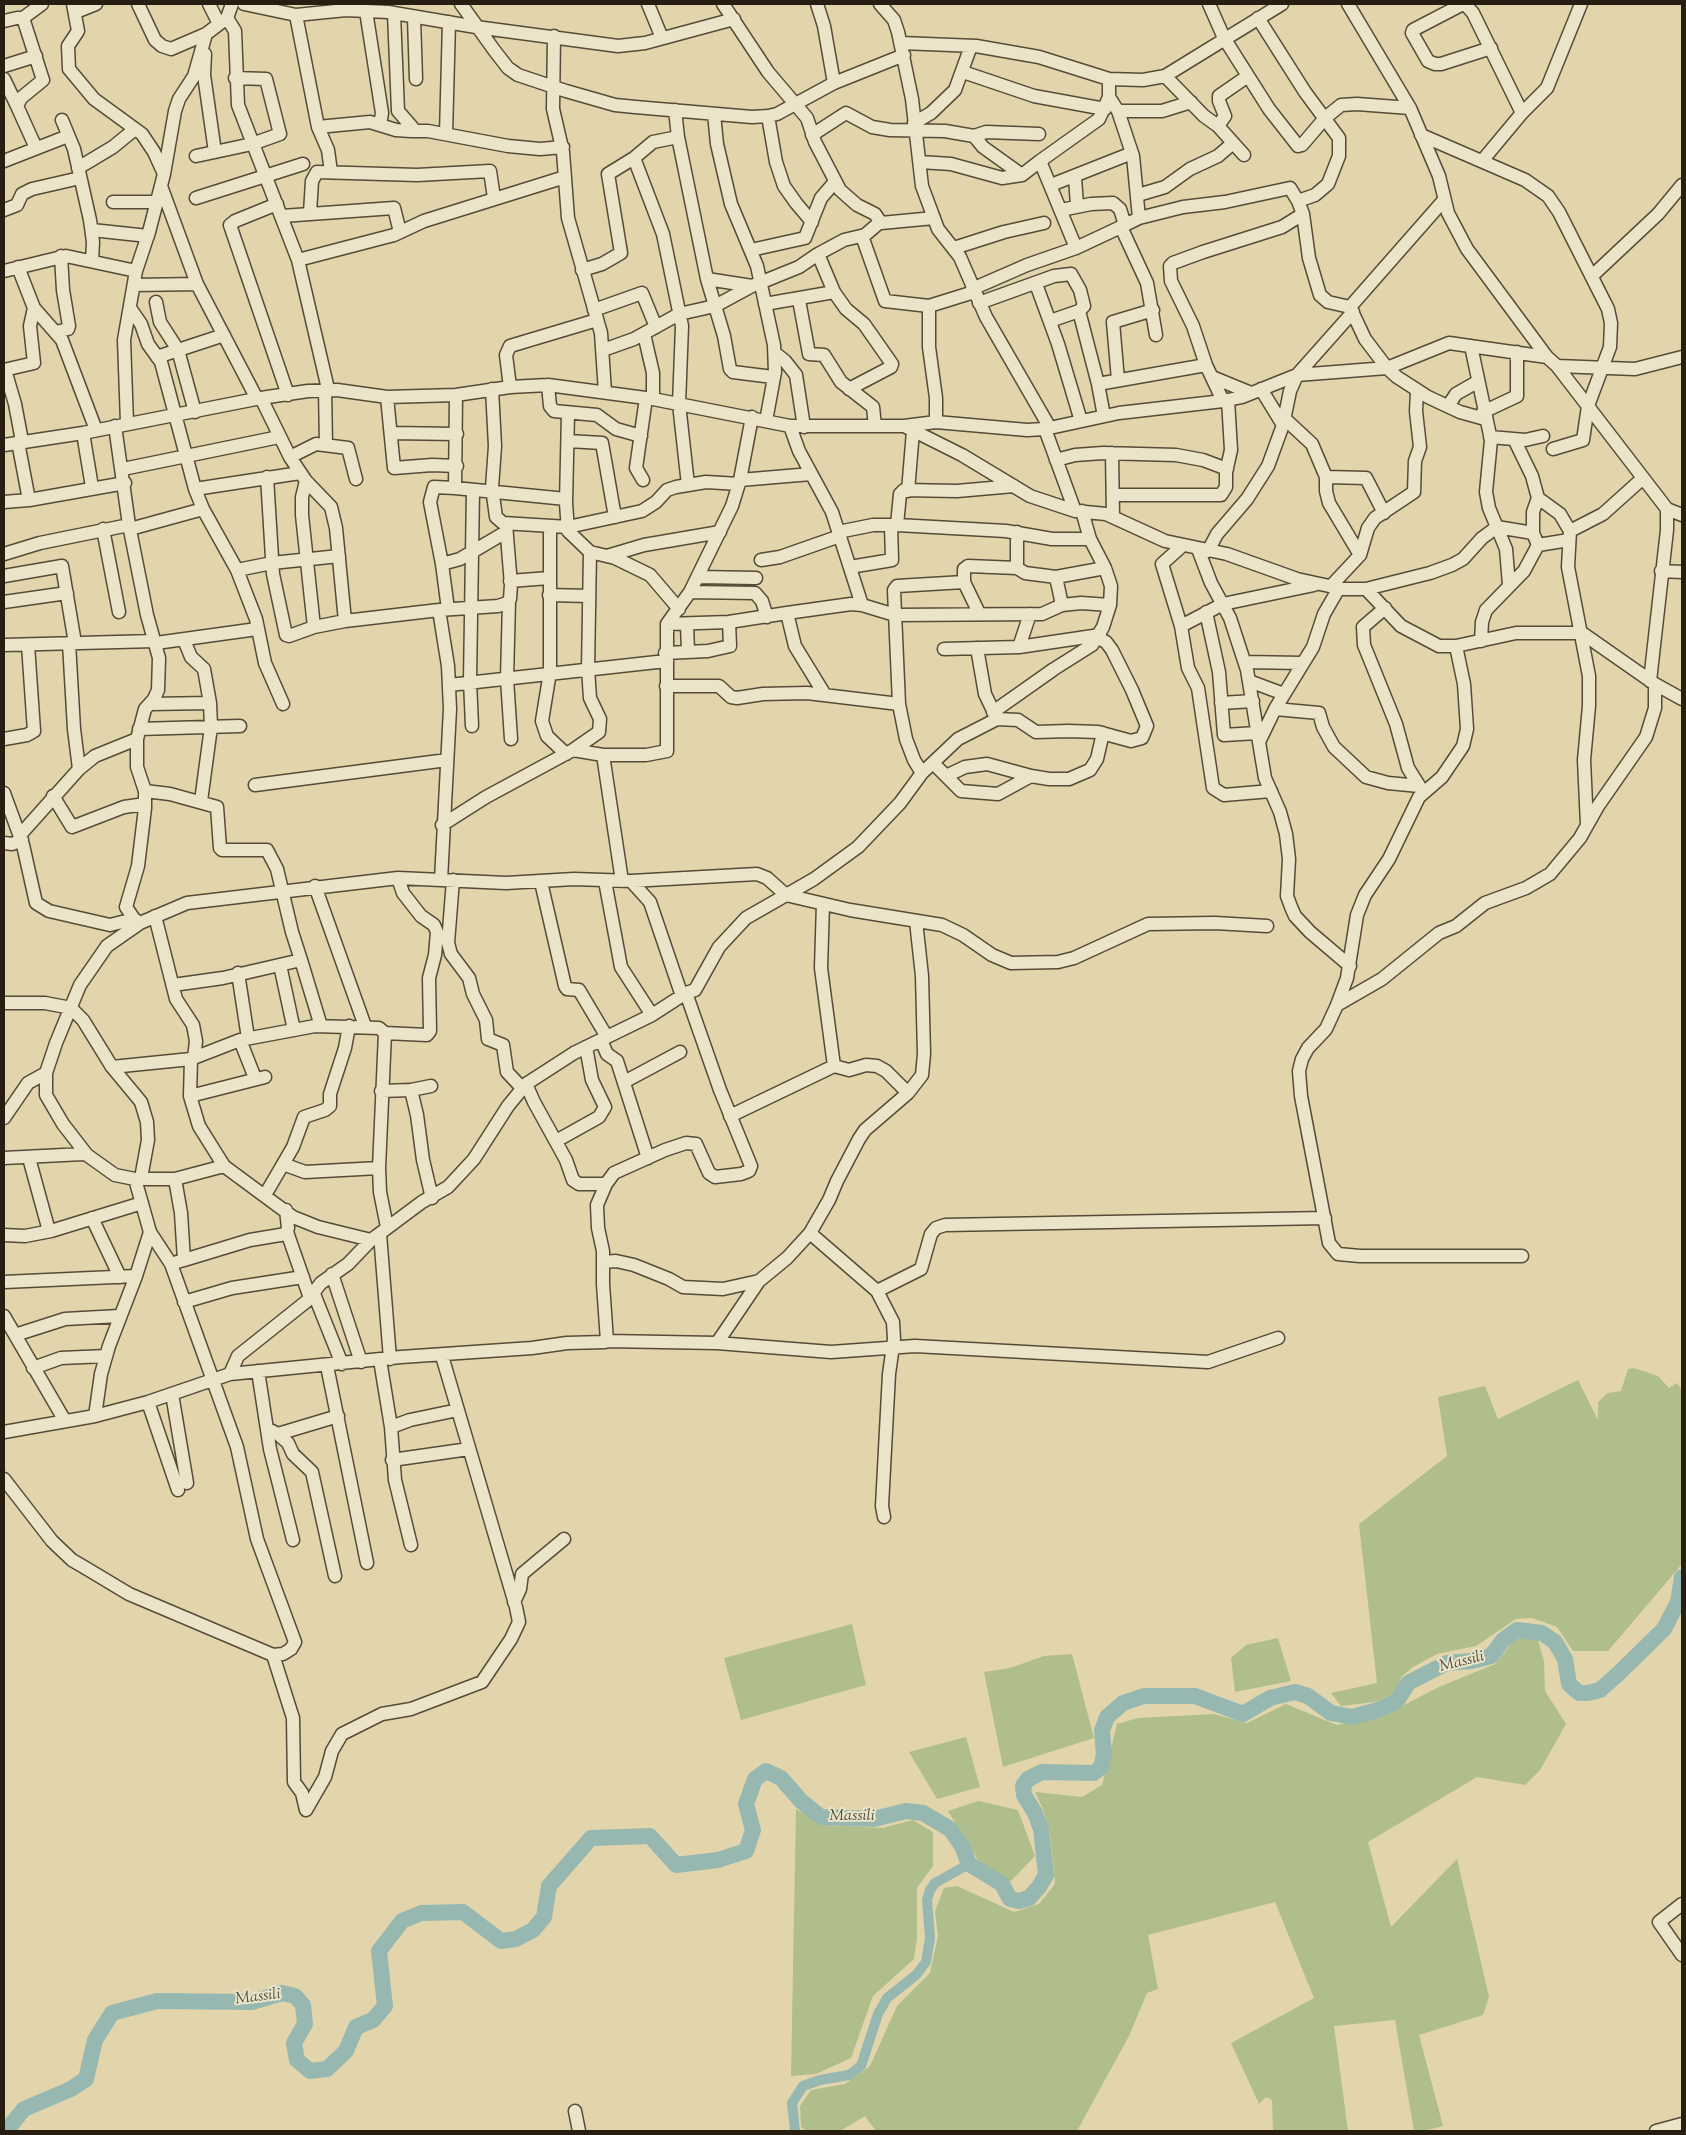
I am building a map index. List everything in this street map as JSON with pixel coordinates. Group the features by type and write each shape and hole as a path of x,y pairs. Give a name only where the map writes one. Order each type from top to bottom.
{"street":[{"path":"4,21 23,18 42,4"},
{"path":"96,4 74,8 78,31 68,46 69,69 94,99 135,129 154,152 197,284 290,457 303,477 332,507 345,621"},
{"path":"138,4 155,40 162,46 171,49 206,34 223,21 232,4"},
{"path":"209,4 234,31 235,78 238,105 298,260 326,390 326,445"},
{"path":"244,4 296,15 346,10 394,14 618,46 638,44 734,19"},
{"path":"461,4 476,27 508,68 518,75 615,105 752,117 768,116 902,49 971,46 1039,57 1109,79 1143,80 1165,76 1282,4"},
{"path":"648,4 662,38"},
{"path":"724,4 768,72 806,118 834,183 852,201 875,215 879,223"},
{"path":"817,4 824,26 834,83"},
{"path":"1209,4 1224,38 1269,108 1298,146 1302,145 1336,108 1345,104 1410,108"},
{"path":"1348,4 1410,108 1439,176 1448,213 1467,249 1547,357 1557,366 1667,509 1682,515"},
{"path":"1491,48 1441,64 1435,64 1428,61 1412,33 1413,30 1464,4 1473,12 1491,48 1522,112"},
{"path":"1482,161 1522,112 1547,88 1580,4"},
{"path":"230,1374 238,1356 312,1296 321,1283 348,1264 379,1234 448,1186 474,1159 524,1086 549,1068 586,1047 652,1015 684,994 695,990 708,963 719,947 746,918 786,895 858,847 900,803 922,773 958,739 995,715 1054,668 1085,650 1099,636 1110,605 1111,586 1056,460 1047,429 975,295 960,257 954,248 940,235 922,186 902,49 894,20 884,5"},
{"path":"366,11 382,113 380,125"},
{"path":"394,14 398,108 412,127 411,131"},
{"path":"296,15 318,127 328,150 331,172"},
{"path":"16,106 21,98 42,80 23,18"},
{"path":"414,18 416,79"},
{"path":"1113,495 1179,494 1219,496 1226,490 1231,443 1226,401 1206,365 1193,326 1172,281 1169,272 1171,264 1282,227 1300,207 1325,188 1338,161 1339,138 1305,92 1258,18"},
{"path":"446,134 449,22"},
{"path":"206,34 204,75 214,152"},
{"path":"137,921 127,908 126,900 138,866 145,798 137,767 138,734 145,709 154,699 159,683 160,658 147,615 130,527 123,469 121,424 124,340 136,271 148,236 163,180 177,106 194,76 206,34"},
{"path":"554,36 553,108 563,147 568,218 604,350 605,392"},
{"path":"914,127 950,96 963,72 971,46"},
{"path":"4,66 36,56"},
{"path":"963,72 1034,96 1164,111 1191,102"},
{"path":"1165,76 1204,116 1218,126 1244,155"},
{"path":"1218,126 1225,116 1219,97 1248,76"},
{"path":"196,156 252,144 280,134 266,79 235,78"},
{"path":"4,79 36,148"},
{"path":"1109,79 1111,106 1132,154 1138,195 1139,218"},
{"path":"920,162 951,164 978,171 995,178 1022,175 1095,123 1111,106"},
{"path":"675,110 678,137 707,279 732,372 774,377"},
{"path":"812,135 846,113 877,128 914,127 974,136 986,132 1039,134"},
{"path":"714,114 717,144 731,204 751,250 756,285 765,304 775,353 774,377 766,421"},
{"path":"768,116 776,162 784,186 812,222"},
{"path":"62,120 80,173 92,230 92,261"},
{"path":"318,127 370,122 396,130 446,134 508,146 540,149 563,147"},
{"path":"4,210 17,205 22,194 32,189 80,173 135,129"},
{"path":"1421,135 1525,180 1548,196 1559,212 1608,309 1612,336 1604,369 1588,406 1583,440 1553,449"},
{"path":"4,161 68,136"},
{"path":"974,136 983,147 1022,175"},
{"path":"582,270 602,264 621,253 607,175 634,158 653,142 678,137"},
{"path":"1138,195 1165,187 1190,170 1218,156 1233,143"},
{"path":"1051,185 1132,154"},
{"path":"634,158 661,228 683,332 678,404 688,485"},
{"path":"1040,161 1076,248"},
{"path":"196,198 303,164"},
{"path":"310,213 313,177 317,172 417,175 490,171 494,198"},
{"path":"298,260 400,232 424,221 565,177"},
{"path":"1075,177 1077,206"},
{"path":"751,250 803,239 808,233 823,195 834,183"},
{"path":"1592,276 1658,214 1682,185"},
{"path":"975,295 1026,266 1076,248 1139,218 1191,205 1225,202 1287,188 1294,192 1300,207 1309,258 1318,292 1328,302 1352,310 1365,339 1387,368 1417,390 1448,406 1484,416 1517,396 1517,352"},
{"path":"1203,550 1258,484 1268,466 1284,422 1290,391 1297,375 1444,200"},
{"path":"112,202 157,202"},
{"path":"1061,210 1102,203 1116,204 1120,210 1123,226 1148,283 1156,335"},
{"path":"277,204 235,221 230,225 288,395"},
{"path":"282,216 395,208 400,232"},
{"path":"604,350 644,334 679,314 715,306 756,285 799,267 844,240 862,236 879,223 886,224 934,218"},
{"path":"954,248 1004,232 1044,223"},
{"path":"92,230 148,236"},
{"path":"862,236 884,300 929,306 975,295 1036,284 1062,274 1074,275 1084,302 1079,311 1050,321"},
{"path":"818,254 834,292 846,309 864,324 892,364 891,367 849,389"},
{"path":"4,271 61,256 79,257 136,271"},
{"path":"56,332 68,328 61,256"},
{"path":"18,266 34,308 56,332 64,345 96,430"},
{"path":"707,279 756,285"},
{"path":"134,285 197,284"},
{"path":"1036,284 1050,321 1081,421"},
{"path":"765,304 799,300 834,292"},
{"path":"510,387 506,355 510,346 596,315 642,293 656,327"},
{"path":"799,300 809,354 825,356 836,377 874,408 875,426"},
{"path":"156,302 160,322 178,350 195,412"},
{"path":"929,306 929,347 936,398 936,422"},
{"path":"29,500 20,442 9,405 4,370 34,363 30,326 34,308"},
{"path":"130,308 140,324 148,344 158,357 195,488 203,509 238,570 257,628 265,663 283,704"},
{"path":"1118,380 1113,322 1153,310"},
{"path":"1079,311 1098,384 1104,416"},
{"path":"643,480 636,468 652,373 644,334"},
{"path":"158,357 224,335"},
{"path":"4,445 83,434 121,424 176,417 259,398 326,390 387,397 456,395 510,387 548,385 649,398 790,426 908,428 936,422 1005,430 1047,429 1104,416 1226,401 1297,375 1387,368 1406,362 1444,344 1472,346 1547,357"},
{"path":"1472,346 1477,382 1490,437 1486,492 1489,508 1506,549 1509,584"},
{"path":"775,353 796,376 804,427"},
{"path":"1557,366 1635,369 1682,356"},
{"path":"1098,384 1206,365"},
{"path":"1212,377 1256,391 1284,422 1307,438 1326,477 1326,491 1329,503 1360,555"},
{"path":"1448,406 1456,394 1477,382"},
{"path":"548,385 550,408 568,413 597,415 616,429 641,436"},
{"path":"492,390 495,431 493,491 497,518 506,528 510,581 507,679 510,740"},
{"path":"1258,737 1313,647 1324,614 1330,586 1360,555 1368,528 1375,518 1410,497 1415,488 1414,466 1420,446 1416,411 1417,390"},
{"path":"456,395 456,488"},
{"path":"387,397 394,468 423,465 457,466"},
{"path":"568,413 566,499 568,527 575,540 590,552 607,556 650,575 679,609"},
{"path":"550,527 550,672 542,718 543,728 551,740 569,752 603,755 666,752 667,624 690,592 732,506 739,482 752,417"},
{"path":"790,426 811,474 832,512 862,605"},
{"path":"908,428 962,455 1030,496 1079,511 1113,517 1153,537 1182,546 1227,554 1297,579 1330,586 1366,588 1430,573 1463,559 1482,538 1497,527"},
{"path":"908,428 908,491"},
{"path":"390,433 457,434"},
{"path":"83,434 92,487"},
{"path":"1490,437 1514,439 1543,436"},
{"path":"123,469 279,437"},
{"path":"1481,641 1485,612 1509,584 1524,571 1536,539 1533,512 1538,498 1532,476 1514,439"},
{"path":"568,441 602,443 615,517"},
{"path":"290,457 312,445 348,448 356,479"},
{"path":"1056,460 1075,455 1112,453 1187,456 1227,469"},
{"path":"1112,453 1113,517"},
{"path":"442,564 472,552 506,528 568,527 648,509 669,488 706,482 739,482 811,474"},
{"path":"195,488 266,477 303,477"},
{"path":"266,477 272,563 276,593 286,635 289,636 314,627 345,621 473,606 498,606 509,601"},
{"path":"303,477 302,504 314,627"},
{"path":"1326,477 1366,478 1384,513"},
{"path":"1497,527 1536,539 1570,535 1603,514 1643,478"},
{"path":"4,502 29,500 92,487 125,483"},
{"path":"850,567 892,560 894,525 900,494 904,490 957,492 1014,486"},
{"path":"566,499 434,487 430,495 432,519 442,564 443,609 449,684 447,760 442,825 447,880 448,943 451,954 458,966 469,978 473,994 486,1020 488,1039 503,1045 508,1072 524,1086 534,1102 556,1141 576,1183 606,1184"},
{"path":"472,726 470,681 473,606 473,490"},
{"path":"1538,498 1560,514 1570,535 1568,567 1582,633 1590,689 1584,760 1587,824"},
{"path":"4,554 40,543 103,530 130,527 203,509"},
{"path":"1337,1005 1382,979 1439,933 1456,926 1485,903 1537,884 1550,874 1572,849 1646,737 1656,701 1653,683 1667,509"},
{"path":"761,560 780,557 839,534 873,525 1017,532 1052,539 1090,539"},
{"path":"103,530 119,612"},
{"path":"607,556 644,546 720,532"},
{"path":"1017,532 1017,568"},
{"path":"1182,546 1162,564 1181,626 1188,668 1198,688 1213,788 1224,795 1271,791"},
{"path":"1203,550 1222,604 1236,633 1250,681 1265,778 1286,834 1289,859 1287,896 1292,912 1310,932 1350,966"},
{"path":"442,825 486,796 595,737 600,729 599,715 590,698 588,669 590,552"},
{"path":"238,570 272,563 339,556"},
{"path":"4,576 61,565 68,593 72,643 74,729 79,769"},
{"path":"979,613 964,582 964,569 968,566 1017,568 1032,574 1056,577 1104,568"},
{"path":"1661,570 1682,572"},
{"path":"698,577 756,578"},
{"path":"1056,577 1062,605"},
{"path":"510,581 549,578"},
{"path":"922,773 914,760 906,739 898,704 894,590 897,586 964,582"},
{"path":"1181,626 1222,604 1330,586"},
{"path":"1366,588 1401,626 1439,646 1456,646 1530,632 1582,633 1653,683 1682,699"},
{"path":"690,592 755,593 762,600 767,616"},
{"path":"4,602 68,593"},
{"path":"549,595 589,596"},
{"path":"667,624 729,622 850,604 862,605 895,615 1030,614 1045,613 1062,605 1081,603 1110,605"},
{"path":"1385,608 1363,627 1364,645 1396,724 1408,768 1421,789"},
{"path":"1206,612 1215,644 1225,736 1258,737"},
{"path":"787,613 795,646 824,695"},
{"path":"1019,647 1030,614"},
{"path":"449,684 588,669 730,646 729,622"},
{"path":"687,624 688,652"},
{"path":"4,645 155,642 184,640 257,628"},
{"path":"944,649 1019,647 1099,636 1112,650 1147,726 1142,738 1136,741 1128,741 1103,733 1036,732 1022,722 995,715"},
{"path":"184,640 191,657 204,668 210,703 211,727 201,801"},
{"path":"4,739 27,735 34,731 28,645"},
{"path":"1456,646 1463,675 1466,736 1457,758 1447,771 1421,789 1389,859 1374,878 1362,901 1357,915 1350,966 1337,1005 1323,1034 1308,1048 1299,1071 1301,1096 1329,1242 1338,1254 1360,1256 1522,1256"},
{"path":"977,648 985,694 995,715"},
{"path":"1245,662 1302,663"},
{"path":"1250,681 1284,694"},
{"path":"666,686 719,686 731,697 737,698 785,693 824,695 898,704"},
{"path":"1221,703 1253,701"},
{"path":"150,704 210,703"},
{"path":"1274,709 1319,713 1323,726 1334,747 1366,777 1388,784 1421,789"},
{"path":"4,843 12,844 21,838 53,796 79,769 95,756 138,734 240,726"},
{"path":"946,776 965,767 987,764 1002,766 1031,776 1048,779 1069,779 1090,770 1097,759 1103,733"},
{"path":"603,755 627,881 650,902 730,1116 751,1166 749,1171 715,1177 708,1173 696,1144 691,1143 665,1150 614,1173 606,1184 597,1205 603,1262 607,1341"},
{"path":"255,785 447,760"},
{"path":"933,763 961,791 998,794 1031,776"},
{"path":"4,794 21,838 36,903 40,907 74,918 110,926 155,916 187,903 283,892 315,886 398,878 541,882 574,879 627,881 757,874 767,878 786,895 823,904 942,926 963,934 992,955 1011,963 1032,964 1074,958 1148,924 1215,923 1267,926"},
{"path":"53,796 72,826 145,798 170,794 201,801 218,809 221,849 233,851 266,849 277,869 321,1026"},
{"path":"112,1067 192,1059 244,1039 321,1026 365,1026 379,1028 384,1033 427,1035 430,1031 429,978 435,955 437,932 434,925 421,916 404,893 398,878"},
{"path":"606,881 621,966 652,1015"},
{"path":"541,882 565,986 567,989 580,990 604,1038 607,1054 617,1060 648,1158"},
{"path":"315,886 365,1026"},
{"path":"823,904 821,968 834,1066"},
{"path":"155,916 176,999 193,1025 196,1041 192,1059 190,1096 199,1126 224,1166 293,1216 318,1227 379,1234"},
{"path":"137,921 107,946 80,985 46,1073 46,1095 63,1124 87,1155 115,1175 175,1179 224,1166"},
{"path":"717,1343 731,1319 759,1281 787,1258 810,1233 865,1130 908,1092 922,1075 924,1054 922,976 916,921"},
{"path":"173,985 301,960"},
{"path":"280,965 294,1030"},
{"path":"190,1096 260,1078 244,1039 238,973"},
{"path":"4,1003 45,1003 71,1008 93,1034 112,1067 141,1102 147,1122 148,1140 138,1178 142,1204 150,1232 171,1264 237,1447 257,1539 295,1642 291,1649 283,1654 273,1655 129,1594 72,1560 52,1541 5,1481"},
{"path":"265,1195 293,1147 304,1117 325,1110 330,1106 330,1094 345,1048 349,1026"},
{"path":"384,1033 379,1168 379,1234 385,1359 392,1460 410,1545"},
{"path":"556,1141 599,1117 605,1107 592,1080 586,1047"},
{"path":"624,1082 680,1052"},
{"path":"730,1116 834,1066 849,1070 866,1066 878,1066 908,1092"},
{"path":"4,1118 28,1083 46,1073"},
{"path":"382,1091 412,1090 430,1086"},
{"path":"412,1090 423,1160 432,1198"},
{"path":"4,1158 87,1155"},
{"path":"29,1158 49,1232"},
{"path":"283,1164 305,1172 379,1168"},
{"path":"175,1179 181,1213 184,1260"},
{"path":"4,1236 25,1236 49,1232 142,1204"},
{"path":"286,1210 288,1232 303,1277 342,1364"},
{"path":"92,1218 120,1277"},
{"path":"877,1291 921,1269 931,1234 936,1228 945,1225 1325,1218"},
{"path":"95,1416 101,1374 106,1356 119,1316 136,1276 150,1232"},
{"path":"171,1264 250,1240 288,1232"},
{"path":"810,1233 877,1291 893,1322 893,1346 884,1461 882,1506 884,1517"},
{"path":"603,1262 616,1261 634,1265 669,1279 682,1288 696,1290 723,1289 759,1281"},
{"path":"332,1274 361,1362"},
{"path":"4,1282 136,1276"},
{"path":"184,1302 232,1288 303,1277"},
{"path":"4,1316 65,1421"},
{"path":"14,1335 65,1319 119,1316"},
{"path":"4,1432 95,1416 148,1402 230,1374 607,1341 717,1343 832,1352 893,1346 944,1347 1208,1362 1278,1338"},
{"path":"33,1368 62,1358 106,1356"},
{"path":"273,1655 293,1718 294,1782 302,1793 306,1810 325,1777 332,1751 342,1734 382,1714 411,1709 482,1682 516,1630 519,1622 514,1602 442,1356"},
{"path":"327,1366 367,1563"},
{"path":"258,1371 273,1431 277,1478 293,1540"},
{"path":"148,1402 182,1487 172,1394"},
{"path":"390,1427 410,1420 458,1410"},
{"path":"273,1431 338,1416"},
{"path":"273,1431 288,1443 293,1454 312,1472 334,1576"},
{"path":"392,1460 469,1449"},
{"path":"514,1602 520,1589 522,1574 564,1539"},
{"path":"1682,1904 1659,1922 1682,1955"},
{"path":"576,2111 579,2131"},
{"path":"1656,2131 1682,2124"}],"green space":[{"path":"1634,1368 1658,1376 1669,1388 1677,1383 1682,1390 1682,1564 1608,1651 1573,1651 1557,1627 1532,1618 1516,1619 1476,1646 1437,1654 1413,1667 1401,1677 1395,1693 1375,1702 1341,1706 1331,1693 1377,1683 1359,1524 1447,1456 1438,1397 1485,1386 1498,1419 1578,1380 1598,1420 1598,1402 1608,1393 1621,1391 1628,1369"},
{"path":"852,1624 866,1685 741,1720 724,1658"},
{"path":"1537,1637 1544,1661 1545,1691 1566,1724 1540,1770 1525,1785 1477,1777 1368,1842 1391,1927 1457,1859 1489,1997 1483,2015 1419,2035 1443,2126 1423,2131 1414,2131 1395,2020 1334,2026 1348,2131 1273,2131 1272,2100 1266,2097 1259,2104 1231,2043 1314,1998 1275,1902 1148,1935 1158,1989 1147,1993 1129,2036 1077,2131 876,2131 865,2116 840,2131 806,2131 801,2127 800,2106 811,2090 845,2084 870,2066 897,2006 930,1973 938,1936 935,1911 944,1888 957,1886 1014,1912 1039,1904 1055,1884 1050,1833 1043,1809 1035,1792 1082,1797 1102,1785 1117,1724 1138,1718 1214,1714 1247,1723 1286,1704 1337,1725 1383,1716 1439,1687 1495,1664 1515,1639"},
{"path":"1278,1638 1291,1681 1235,1692 1231,1658 1246,1645"},
{"path":"1072,1654 1094,1738 1003,1767 984,1672 1010,1668 1044,1656"},
{"path":"966,1737 980,1787 937,1799 909,1752"},
{"path":"978,1801 1018,1810 1035,1856 1010,1882 978,1860 948,1811"},
{"path":"796,1809 824,1825 883,1828 913,1820 933,1832 933,1866 917,1888 917,1938 914,1959 873,1996 851,2058 816,2074 791,2076"}],"waterway":[{"name":"Massili","path":"6,2131 24,2109 71,2089 86,2079 95,2040 112,2013 157,2001 252,2002 282,1993 295,1996 303,2005 305,2024 294,2043 297,2060 310,2071 327,2069 346,2051 356,2027 373,2020 385,2006 379,1951 402,1921 421,1913 463,1912 501,1941 516,1939 533,1930 544,1917 549,1886 591,1838 650,1836 676,1865 718,1860 746,1851 753,1830 746,1804 755,1779 766,1771 781,1778 801,1801 821,1817 874,1819 906,1811 923,1813 950,1829 962,1846 969,1864 1002,1884 1010,1899 1019,1901 1029,1898 1039,1887 1046,1875 1041,1829 1035,1813 1024,1795 1023,1786 1028,1779 1042,1772 1094,1773 1101,1767 1104,1755 1102,1731 1107,1717 1123,1703 1144,1696 1195,1696 1243,1714 1270,1698 1295,1692 1308,1696 1331,1713 1352,1717 1378,1710 1397,1701 1408,1683 1447,1663 1472,1661 1491,1656 1503,1640 1517,1630 1542,1633 1555,1642 1565,1659 1569,1684 1579,1693 1588,1693 1600,1690 1664,1629 1678,1602 1682,1577"},
{"path":"795,2131 792,2103 803,2086 820,2080 849,2075 861,2066 878,2014 887,1998 916,1975 926,1962 930,1938 927,1900 930,1890 935,1883 969,1864"}]}
